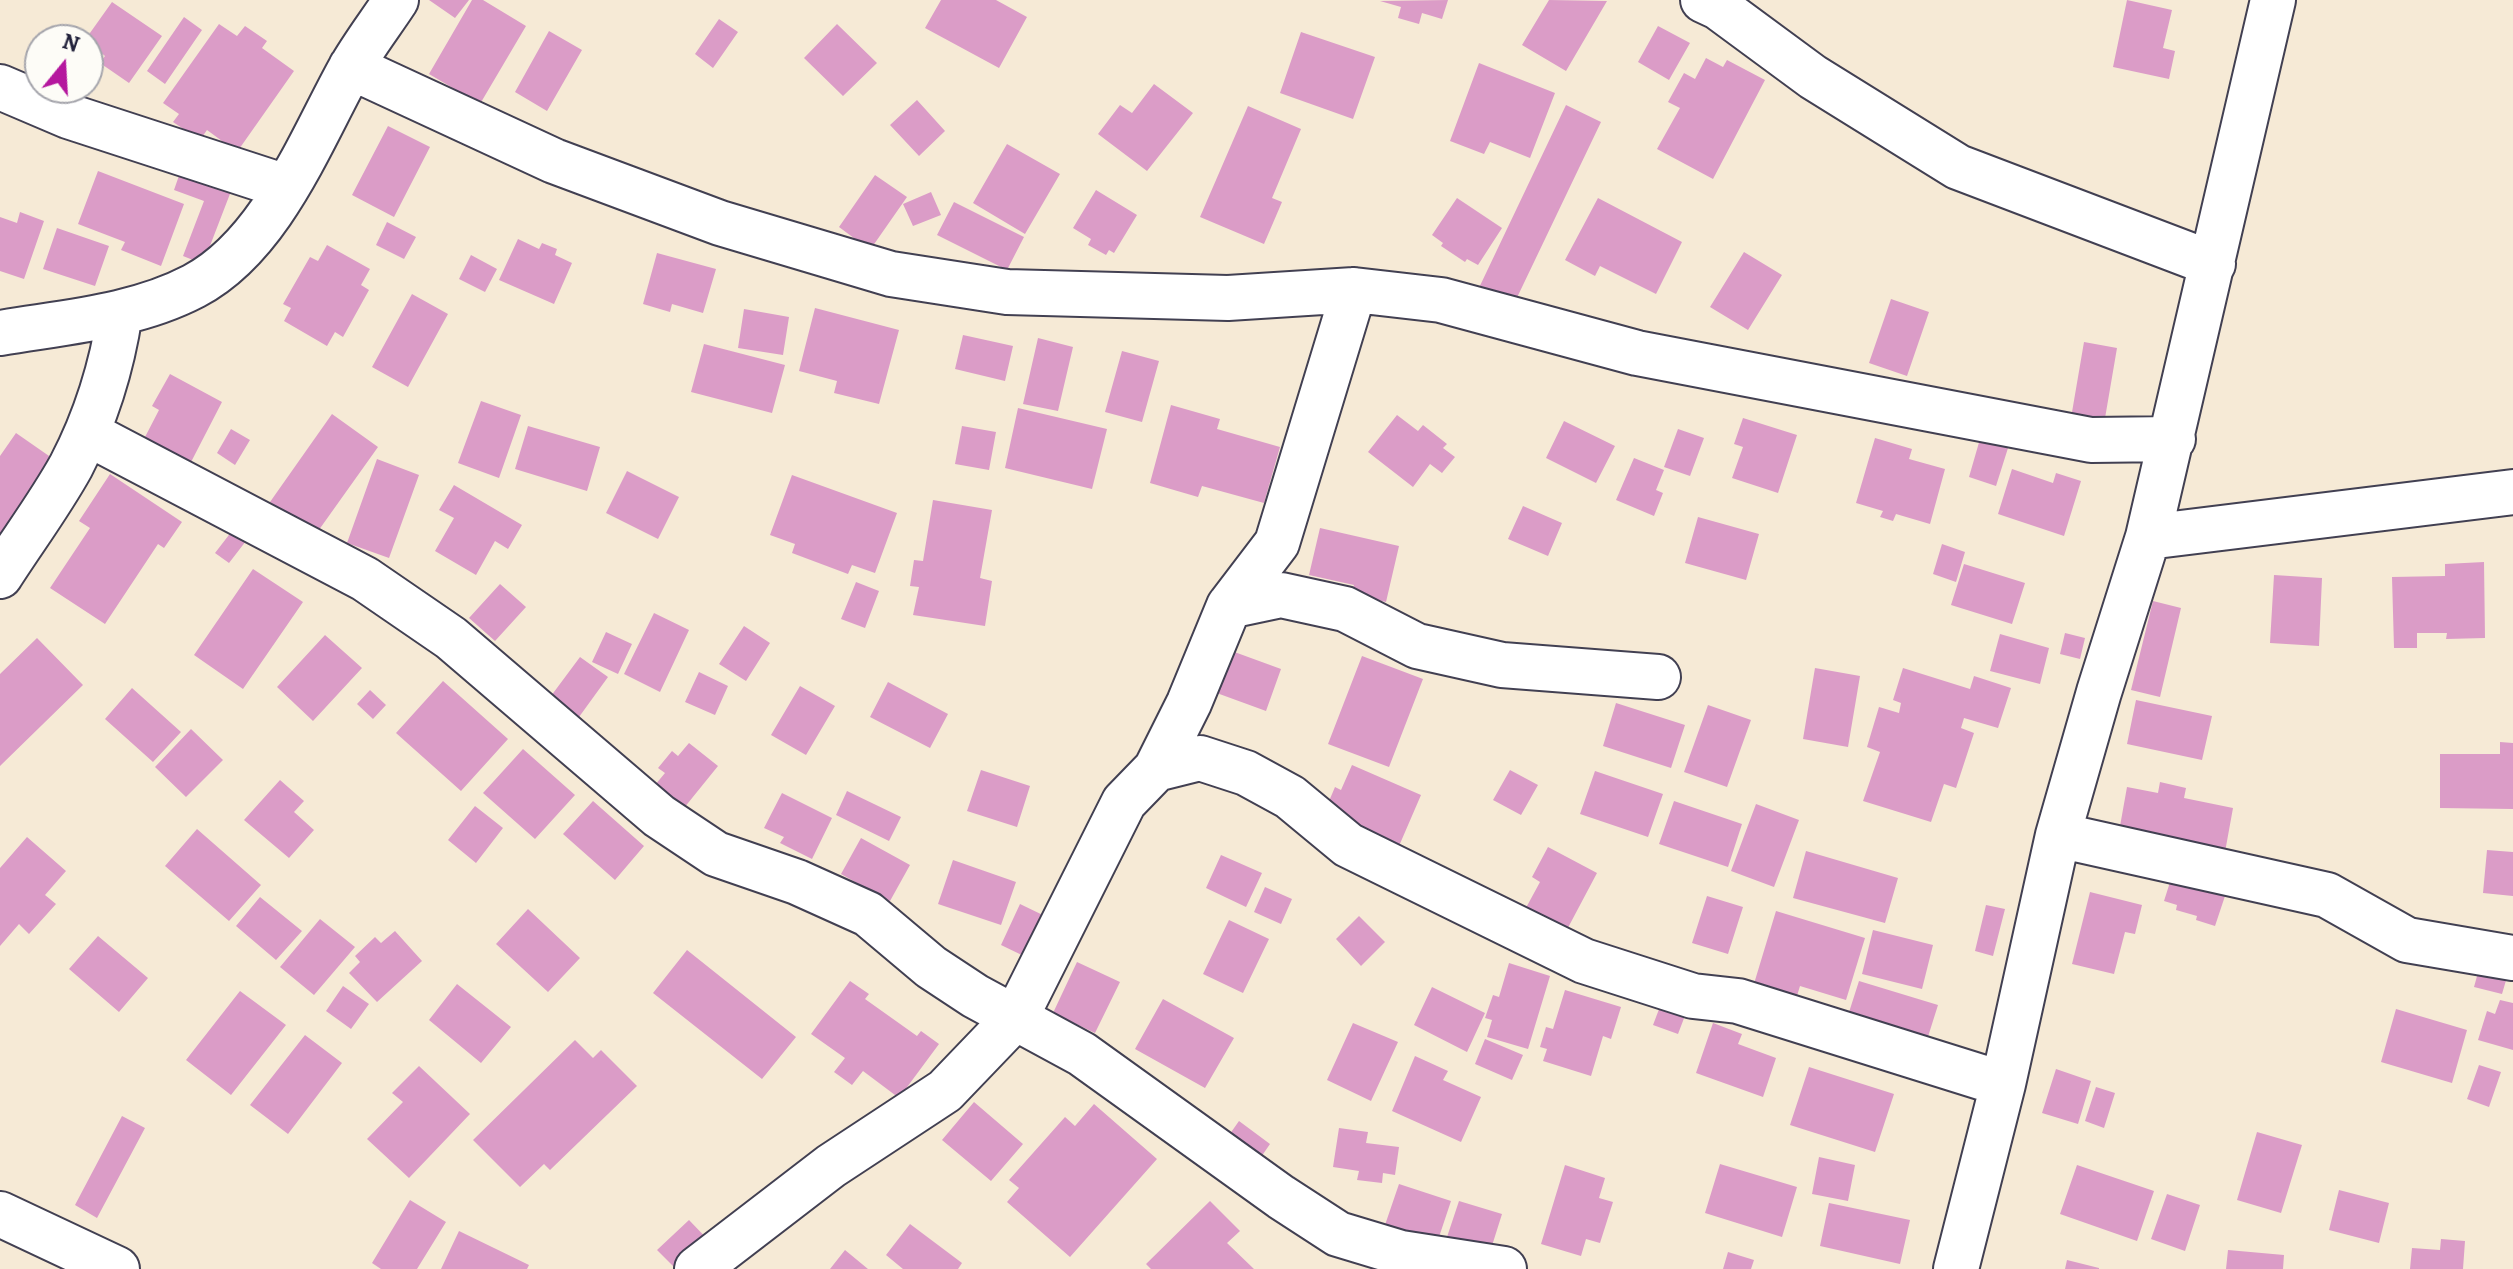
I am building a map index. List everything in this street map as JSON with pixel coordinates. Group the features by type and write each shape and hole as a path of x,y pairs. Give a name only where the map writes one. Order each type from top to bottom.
{"street":[{"path":"0,333 120,313 165,299 197,284 229,260 259,229 286,187 351,67 396,0"},
{"path":"1703,0 1718,7 1813,77 1958,167 2213,264"},
{"path":"1956,1269 2003,1084 2058,835 2148,537 2173,439 2273,0"},
{"path":"351,67 554,161 720,223 891,274 1007,292 1228,298 1354,290 1441,300 1637,353 2091,440 2173,439"},
{"path":"0,87 68,116 286,187"},
{"path":"697,1269 831,1166 945,1091 1016,1017 1124,802 1156,769 1189,703 1229,606 1277,543 1354,290"},
{"path":"0,576 70,468 87,433 114,355 120,313"},
{"path":"87,433 365,579 451,638 659,816 716,854 797,882 868,914 931,967 975,996 1082,1054 1281,1197 1347,1252 1401,1253 1504,1269"},
{"path":"2148,537 2513,492"},
{"path":"1229,606 1281,595 1345,609 1417,646 1460,656 1502,665 1658,677"},
{"path":"1156,769 1200,758 1246,773 1290,797 1348,845 1584,961 1693,996 1738,1001 2003,1084"},
{"path":"2058,835 2327,895 2407,940 2513,958"},
{"path":"0,1214 117,1269"}],"building":[{"path":"429,0 469,0 455,18"},
{"path":"472,0 483,0 526,26 480,104 429,74"},
{"path":"941,0 996,0 1027,17 999,68 925,28"},
{"path":"1448,0 1442,19 1422,13 1419,24 1398,18 1401,7 1380,1"},
{"path":"1549,0 1607,1 1566,71 1522,45"},
{"path":"2127,0 2172,10 2163,48 2175,51 2169,79 2113,67"},
{"path":"112,2 162,36 129,83 104,66 104,24 96,24"},
{"path":"184,17 202,30 165,84 147,71"},
{"path":"719,19 738,32 713,68 695,54"},
{"path":"219,24 237,36 245,26 267,41 262,48 294,71 237,152 207,130 200,140 173,122 179,114 163,103"},
{"path":"837,24 877,63 843,96 804,58"},
{"path":"1658,26 1690,43 1669,80 1638,62"},
{"path":"549,31 582,50 547,111 515,92"},
{"path":"1301,32 1375,57 1353,119 1280,93"},
{"path":"1706,58 1723,67 1727,60 1765,80 1713,179 1657,149 1680,108 1668,102 1684,73 1695,79"},
{"path":"1479,63 1555,93 1530,158 1490,142 1484,154 1450,141"},
{"path":"1154,84 1193,113 1147,171 1098,134 1120,105 1132,113"},
{"path":"917,100 945,131 919,156 890,125"},
{"path":"1566,105 1601,122 1512,308 1477,292"},
{"path":"1248,106 1301,129 1272,198 1282,202 1264,244 1200,217"},
{"path":"388,126 430,147 394,217 352,195"},
{"path":"1007,144 1060,174 1025,234 973,203"},
{"path":"182,167 233,186 203,264 183,256 204,201 174,190"},
{"path":"98,171 184,204 161,266 121,250 125,242 78,224"},
{"path":"875,175 907,197 870,250 839,227"},
{"path":"1096,190 1137,215 1114,253 1109,250 1106,255 1088,245 1091,239 1073,228"},
{"path":"931,192 941,215 913,226 903,204"},
{"path":"1457,198 1502,228 1478,265 1467,259 1465,262 1441,246 1443,243 1432,235"},
{"path":"1598,198 1682,242 1656,294 1600,266 1595,276 1565,260"},
{"path":"954,202 1024,237 1007,270 937,235"},
{"path":"20,212 44,221 24,279 0,271 0,217 17,223"},
{"path":"387,222 416,237 404,259 376,245"},
{"path":"57,228 109,246 95,286 43,269"},
{"path":"518,239 539,249 542,243 557,249 555,255 572,263 554,304 499,280"},
{"path":"327,245 370,269 361,285 369,290 343,337 335,332 327,346 284,321 291,308 283,304 310,257 318,261"},
{"path":"1744,252 1782,275 1748,330 1710,307"},
{"path":"657,253 716,269 703,313 672,304 670,312 643,304"},
{"path":"471,255 497,269 485,292 459,279"},
{"path":"412,294 448,314 408,387 372,367"},
{"path":"1891,299 1929,312 1907,376 1869,363"},
{"path":"815,308 899,330 879,404 834,393 837,381 799,371"},
{"path":"744,309 789,317 783,355 738,348"},
{"path":"963,335 1013,346 1005,381 955,369"},
{"path":"1038,338 1073,347 1058,411 1023,404"},
{"path":"2084,342 2117,348 2104,424 2071,418"},
{"path":"704,344 785,365 772,413 691,392"},
{"path":"1122,351 1159,361 1142,422 1105,412"},
{"path":"170,374 222,402 190,464 144,439 159,410 152,406"},
{"path":"481,401 521,415 499,478 458,463"},
{"path":"1171,405 1220,419 1217,429 1280,447 1264,503 1202,486 1198,497 1150,483"},
{"path":"1018,408 1107,429 1092,489 1005,468"},
{"path":"332,414 378,447 316,534 270,502"},
{"path":"1397,415 1418,431 1423,425 1447,444 1443,448 1455,457 1442,473 1430,464 1413,487 1368,452"},
{"path":"1743,418 1797,435 1778,493 1732,478 1743,447 1734,444"},
{"path":"1564,421 1615,446 1596,483 1546,458"},
{"path":"528,426 600,447 587,491 515,469"},
{"path":"962,426 996,432 989,470 955,464"},
{"path":"231,429 250,440 235,465 217,453"},
{"path":"1678,429 1704,438 1690,476 1664,467"},
{"path":"16,433 62,465 0,555 0,456"},
{"path":"1875,438 1912,449 1909,459 1945,469 1930,524 1896,514 1893,521 1880,517 1883,511 1856,503"},
{"path":"1980,439 2008,448 1996,486 1969,477"},
{"path":"1634,458 1664,470 1656,490 1663,493 1654,516 1616,500"},
{"path":"377,459 419,475 389,558 347,543"},
{"path":"2012,469 2053,483 2056,473 2081,481 2064,536 1998,514"},
{"path":"627,471 679,497 658,539 606,513"},
{"path":"110,474 182,522 164,548 158,544 105,624 50,588 90,528 79,521"},
{"path":"792,475 897,513 875,573 852,565 848,574 792,553 795,544 770,535"},
{"path":"454,485 522,525 508,549 495,541 476,575 435,551 454,518 439,510"},
{"path":"933,500 992,510 980,578 992,581 985,626 913,615 919,587 910,586 914,560 923,561"},
{"path":"1523,506 1562,523 1548,556 1508,539"},
{"path":"1698,517 1759,534 1746,580 1685,563"},
{"path":"1320,528 1399,546 1386,602 1352,594 1354,585 1309,575"},
{"path":"232,531 246,541 229,563 215,553"},
{"path":"1942,544 1965,552 1956,582 1933,574"},
{"path":"2484,562 2485,638 2446,639 2447,633 2417,633 2417,648 2394,648 2392,577 2445,576 2445,564"},
{"path":"1964,564 2025,583 2012,624 1951,605"},
{"path":"253,569 303,602 243,689 194,655"},
{"path":"2274,575 2322,578 2319,646 2270,643"},
{"path":"856,582 879,591 865,628 841,619"},
{"path":"500,584 526,607 495,641 469,618"},
{"path":"2153,601 2181,608 2160,697 2131,690"},
{"path":"654,613 689,630 660,692 624,674"},
{"path":"744,626 770,643 746,681 719,664"},
{"path":"606,632 632,644 618,674 592,662"},
{"path":"2065,633 2085,638 2080,659 2060,654"},
{"path":"2000,634 2049,648 2040,684 1990,671"},
{"path":"325,635 362,668 313,721 277,687"},
{"path":"37,638 83,685 0,766 0,674"},
{"path":"1229,650 1281,669 1266,711 1214,692"},
{"path":"1362,656 1423,679 1389,767 1328,744"},
{"path":"580,657 608,677 579,717 551,696"},
{"path":"1815,668 1860,676 1848,747 1803,739"},
{"path":"1903,668 1970,689 1974,676 2011,688 1998,728 1964,718 1961,728 1974,733 1956,788 1944,784 1931,822 1863,801 1880,752 1867,747 1879,707 1899,713 1901,703 1893,700"},
{"path":"699,672 728,686 715,715 685,702"},
{"path":"443,681 508,739 461,791 396,733"},
{"path":"888,682 948,714 930,748 870,717"},
{"path":"800,686 835,706 806,755 771,735"},
{"path":"132,688 181,732 153,762 105,719"},
{"path":"370,690 386,705 373,719 357,704"},
{"path":"2136,700 2212,716 2202,760 2127,744"},
{"path":"1616,703 1685,725 1671,768 1603,746"},
{"path":"1708,705 1751,720 1727,787 1684,772"},
{"path":"191,729 223,760 186,797 155,767"},
{"path":"2500,742 2513,743 2513,809 2440,808 2440,754 2500,754"},
{"path":"689,743 718,766 684,808 655,785 665,773 658,768 672,751 678,756"},
{"path":"523,749 575,795 535,839 483,793"},
{"path":"1352,765 1421,795 1399,846 1324,813 1335,787 1341,790"},
{"path":"981,770 1030,786 1017,827 967,811"},
{"path":"1510,770 1538,785 1521,815 1493,800"},
{"path":"1595,771 1663,794 1648,837 1580,814"},
{"path":"280,780 304,801 294,812 314,830 289,858 244,820"},
{"path":"2160,782 2186,788 2184,798 2233,808 2223,863 2117,843 2127,787 2158,793"},
{"path":"847,791 901,817 889,841 836,815"},
{"path":"782,793 832,818 812,859 780,843 784,837 764,828"},
{"path":"593,801 644,846 615,880 563,834"},
{"path":"1674,801 1742,824 1728,867 1659,844"},
{"path":"1756,804 1799,820 1774,887 1731,871"},
{"path":"475,806 503,828 476,863 448,840"},
{"path":"197,829 261,885 229,921 165,866"},
{"path":"27,837 66,871 45,895 56,904 29,934 19,924 0,946 0,868"},
{"path":"861,838 910,865 890,901 854,887 857,883 841,874"},
{"path":"1548,847 1597,873 1562,939 1521,917 1540,882 1532,877"},
{"path":"2487,850 2513,852 2513,896 2483,893"},
{"path":"1806,851 1898,878 1885,923 1793,898"},
{"path":"1221,855 1262,873 1246,907 1206,888"},
{"path":"953,860 1016,882 1001,925 938,904"},
{"path":"2171,879 2225,896 2215,926 2196,920 2197,916 2176,910 2177,905 2164,901"},
{"path":"1265,887 1292,899 1281,924 1254,912"},
{"path":"2090,892 2142,905 2135,934 2125,932 2114,974 2072,964"},
{"path":"1707,896 1743,907 1728,954 1692,943"},
{"path":"260,897 302,931 276,960 236,926"},
{"path":"1020,904 1049,918 1030,959 1001,945"},
{"path":"1986,905 2005,909 1993,956 1975,951"},
{"path":"528,909 580,958 548,992 496,944"},
{"path":"1776,911 1865,938 1846,1000 1800,986 1796,999 1753,987"},
{"path":"1359,916 1385,942 1361,966 1336,939"},
{"path":"320,919 355,947 314,995 280,967"},
{"path":"1229,920 1269,939 1243,993 1203,974"},
{"path":"1873,930 1933,945 1922,989 1862,974"},
{"path":"395,931 422,961 377,1002 349,973 360,962 355,956 375,937 381,943"},
{"path":"98,936 148,978 119,1012 69,969"},
{"path":"687,950 796,1037 762,1079 653,993"},
{"path":"1077,962 1120,982 1095,1033 1053,1013"},
{"path":"1509,963 1550,976 1528,1049 1487,1037 1492,1020 1485,1018 1493,995 1499,997"},
{"path":"2479,969 2507,977 2502,994 2474,987"},
{"path":"850,981 869,994 865,999 917,1036 921,1031 939,1044 899,1098 863,1071 852,1085 834,1072 845,1058 811,1034"},
{"path":"1859,981 1938,1005 1926,1043 1843,1031"},
{"path":"457,984 511,1027 481,1063 429,1020"},
{"path":"343,986 369,1004 351,1029 326,1011"},
{"path":"1432,987 1485,1013 1467,1052 1414,1025"},
{"path":"1565,990 1621,1007 1611,1039 1603,1036 1591,1076 1543,1061 1547,1049 1540,1047 1546,1027 1553,1029"},
{"path":"240,991 286,1025 231,1095 186,1060"},
{"path":"1163,999 1234,1038 1205,1088 1135,1049"},
{"path":"2500,1000 2513,1003 2513,1050 2478,1040 2487,1011 2495,1014"},
{"path":"1661,1004 1686,1013 1678,1034 1653,1025"},
{"path":"2396,1009 2467,1030 2452,1083 2381,1062"},
{"path":"1353,1023 1398,1042 1371,1101 1327,1080"},
{"path":"1713,1023 1742,1034 1738,1044 1776,1058 1763,1097 1696,1073"},
{"path":"305,1035 342,1063 288,1134 250,1105"},
{"path":"1485,1039 1523,1055 1512,1080 1475,1064"},
{"path":"575,1040 593,1058 601,1050 637,1086 550,1170 544,1164 520,1187 473,1140"},
{"path":"1415,1056 1448,1071 1443,1080 1481,1097 1461,1142 1392,1111"},
{"path":"2479,1065 2501,1072 2489,1107 2467,1099"},
{"path":"419,1066 470,1114 409,1178 367,1139 403,1102 392,1093"},
{"path":"1809,1067 1894,1094 1875,1152 1790,1125"},
{"path":"2056,1069 2091,1081 2078,1124 2042,1113"},
{"path":"2096,1087 2115,1093 2104,1128 2085,1121"},
{"path":"974,1102 1023,1144 991,1181 942,1140"},
{"path":"1094,1104 1157,1159 1070,1257 1007,1202 1019,1188 1009,1180 1065,1117 1075,1126"},
{"path":"122,1116 145,1128 97,1218 75,1205"},
{"path":"1239,1121 1270,1144 1259,1160 1227,1138"},
{"path":"1339,1128 1368,1132 1366,1143 1399,1147 1395,1175 1383,1173 1382,1183 1357,1180 1359,1171 1333,1167"},
{"path":"2257,1132 2302,1145 2281,1213 2237,1200"},
{"path":"1819,1157 1855,1165 1848,1201 1812,1194"},
{"path":"1720,1164 1797,1187 1782,1237 1705,1213"},
{"path":"1565,1165 1605,1178 1599,1198 1613,1202 1600,1243 1586,1239 1581,1256 1541,1244"},
{"path":"2077,1165 2154,1191 2137,1241 2060,1214"},
{"path":"1399,1184 1451,1201 1437,1243 1385,1225"},
{"path":"2339,1190 2389,1203 2379,1243 2329,1230"},
{"path":"2167,1194 2200,1205 2185,1251 2151,1239"},
{"path":"410,1200 446,1222 417,1269 381,1269 372,1263"},
{"path":"1210,1201 1240,1231 1227,1243 1254,1269 1151,1269 1146,1264"},
{"path":"1459,1201 1502,1214 1490,1252 1447,1237"},
{"path":"1829,1203 1910,1220 1900,1264 1820,1246"},
{"path":"689,1220 713,1245 676,1269 657,1250"},
{"path":"910,1224 962,1263 958,1269 903,1269 886,1255"},
{"path":"459,1231 529,1265 527,1269 441,1269"},
{"path":"2441,1239 2465,1241 2463,1269 2410,1269 2412,1248 2440,1250"},
{"path":"845,1250 868,1269 830,1269"},
{"path":"2228,1250 2284,1255 2283,1269 2226,1269"},
{"path":"1728,1252 1754,1260 1751,1269 1723,1269"},
{"path":"2067,1260 2099,1268 2099,1269 2065,1269"}]}
